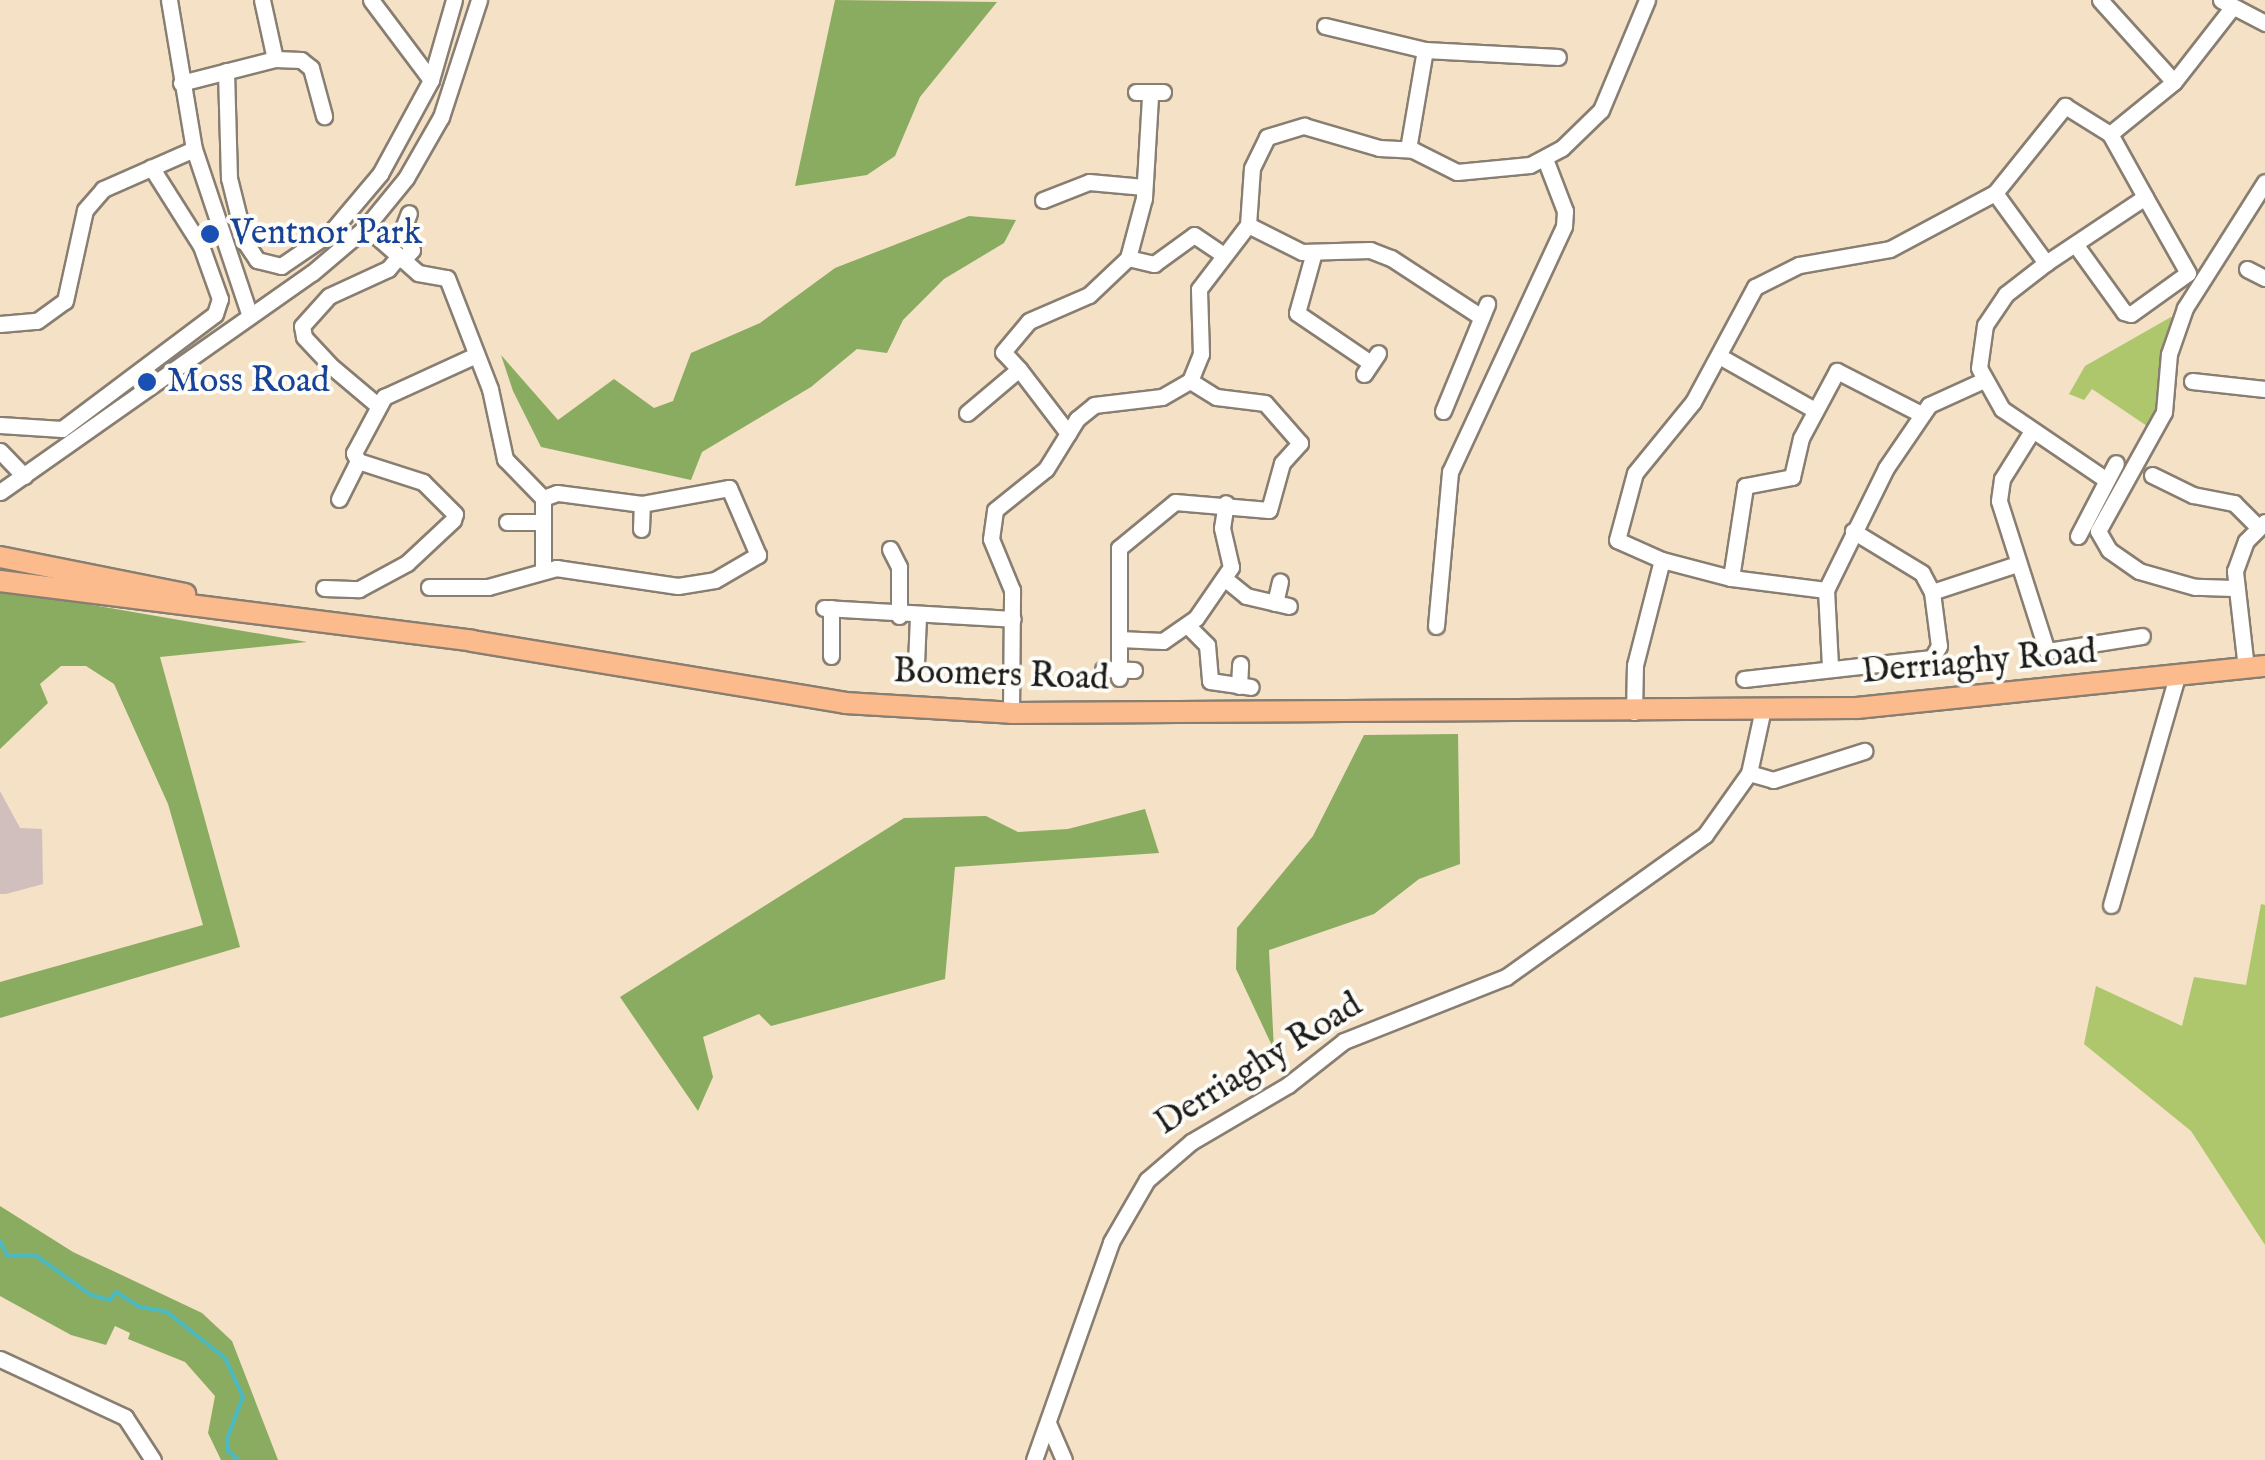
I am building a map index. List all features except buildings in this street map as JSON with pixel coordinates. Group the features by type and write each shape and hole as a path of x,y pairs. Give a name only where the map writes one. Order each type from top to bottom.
{"main road":[{"name":"Boomers Road","path":"0,557 245,609 845,703 1011,712 1762,709"},
{"path":"0,569 96,595"},
{"name":"Boomers Road","path":"0,581 96,595 245,609"},
{"name":"Derriaghy Road","path":"1762,709 1964,700 2256,667"}],"street":[{"path":"170,0 194,149 250,316"},
{"path":"262,0 275,59"},
{"path":"372,0 431,80"},
{"path":"226,72 229,178 245,242 269,266 294,261 349,215 380,174 431,80 454,0"},
{"path":"1,492 250,316 366,226 406,178 441,117 479,0"},
{"path":"1011,712 1010,582 991,539 992,519 1007,495 1046,470 1068,433 1094,405 1162,396 1190,380 1201,354 1197,298 1248,224 1257,151 1284,128 1408,149 1438,168 1472,173 1545,158 1577,137 1612,95 1647,0"},
{"path":"2100,0 2174,82"},
{"path":"2110,134 2174,82 2226,5 2265,23"},
{"path":"1325,26 1425,50 1558,57"},
{"path":"1408,149 1425,50"},
{"path":"181,83 275,59 300,60 311,68 324,116"},
{"path":"1068,433 1003,352 1029,321 1089,295 1128,258 1144,187 1150,93"},
{"path":"1826,590 1731,578 1662,560 1617,540 1641,461 1693,402 1755,287 1772,275 1878,254 1995,193 2065,106 2110,134 2186,267 2184,280 2124,312 2075,244"},
{"path":"0,324 37,322 65,302 92,200 151,167 194,149"},
{"path":"1432,617 1450,472 1564,226 1565,211 1545,158"},
{"path":"0,425 62,429 215,314 220,299 200,246 151,167"},
{"path":"1044,200 1090,182 1144,187"},
{"path":"2233,588 2195,587 2139,571 2109,550 2098,530 2164,412 2168,354 2185,308 2265,182"},
{"path":"1995,193 2046,263"},
{"path":"2105,479 2002,410 1982,381 1979,354 1992,310 2046,263 2146,196"},
{"path":"376,404 332,367 304,336 302,326 328,296 388,269 412,250 402,231 409,213"},
{"path":"1248,224 1284,247 1314,252 1370,250 1484,311 1443,411"},
{"path":"366,226 418,273 447,278 490,389 506,458 542,498 542,571"},
{"path":"1128,258 1154,264 1194,235 1224,255"},
{"path":"1314,252 1297,312 1370,363"},
{"path":"2247,269 2265,278"},
{"path":"324,588 359,589 428,546 455,514 424,482 358,461 354,454 376,404 474,356"},
{"path":"1719,356 1816,410"},
{"path":"968,413 1018,369"},
{"path":"1731,578 1745,486 1792,477 1816,410 1837,371 1921,414"},
{"path":"1119,672 1120,548 1175,502 1268,510 1277,475 1300,439 1265,404 1216,397 1190,380"},
{"path":"1830,666 1826,590 1853,531 1921,414 1944,396 1982,381"},
{"path":"2192,381 2265,389"},
{"path":"2032,431 2001,490 2014,565 2047,651 2137,632"},
{"path":"0,451 24,476"},
{"path":"339,499 358,461"},
{"path":"2078,536 2116,462"},
{"path":"2152,475 2193,496 2225,498 2261,524 2238,557 2233,588 2256,667"},
{"path":"429,587 488,587 542,571 643,584 715,580 753,562 760,549 729,488 642,504 556,493 542,498"},
{"path":"641,529 642,504"},
{"path":"1119,639 1163,641 1188,626 1231,567 1222,528 1226,504"},
{"path":"507,522 542,522"},
{"path":"1745,675 1932,658 1939,646 1932,592 1911,562 1853,531"},
{"path":"415,533 428,546"},
{"path":"890,548 898,567 898,616"},
{"path":"1634,712 1635,665 1662,560"},
{"path":"1932,592 2014,565"},
{"path":"1224,578 1240,594 1282,604 1280,582"},
{"path":"835,646 828,608 898,616 1013,619"},
{"path":"916,664 918,617"},
{"path":"1188,626 1207,645 1210,681 1245,686 1240,664"},
{"path":"2110,904 2177,677"},
{"name":"Derriaghy Road","path":"1034,1460 1111,1242 1147,1180 1166,1160 1344,1041 1506,977 1705,835 1749,773 1762,709"},
{"path":"1749,773 1773,780 1856,748"},
{"path":"0,1359 125,1418 153,1460"},
{"path":"1048,1423 1064,1460"}],"shaded area":[{"path":"0,791 20,828 42,829 43,884 6,894 0,894"}],"green space":[{"path":"835,0 997,2 920,97 895,156 867,175 795,186"},
{"path":"969,216 1016,220 1004,243 944,279 903,320 887,353 857,349 811,387 702,452 691,480 541,447 513,391 501,355 558,420 614,379 654,408 673,401 691,353 760,323 835,268"},
{"path":"2171,317 2178,319 2150,428 2092,389 2084,400 2069,394 2085,366"},
{"path":"0,589 307,642 160,657 240,947 0,1018 0,982 203,925 168,804 114,684 86,666 61,666 40,684 48,703 0,749"},
{"path":"1458,734 1460,864 1419,879 1374,914 1269,950 1274,1050 1236,969 1237,928 1313,836 1364,735"},
{"path":"1145,809 1159,853 955,867 945,979 771,1026 759,1014 703,1037 713,1077 698,1111 620,997 904,818 986,816 1018,832 1068,829"},
{"path":"2261,904 2265,905 2265,1245 2191,1131 2084,1044 2096,986 2182,1026 2194,977 2246,985"},
{"path":"0,1206 73,1252 202,1313 232,1341 278,1460 221,1460 208,1433 215,1396 185,1362 128,1339 130,1333 115,1326 106,1345 71,1335 0,1296"}],"waterway":[{"path":"0,1241 7,1255 35,1255 91,1295 110,1300 116,1292 140,1307 167,1312 225,1358 243,1397 228,1436 228,1451 238,1460"}],"place":[{"name":"Ventnor Park","path":"210,234"},
{"name":"Moss Road","path":"147,382"}]}
